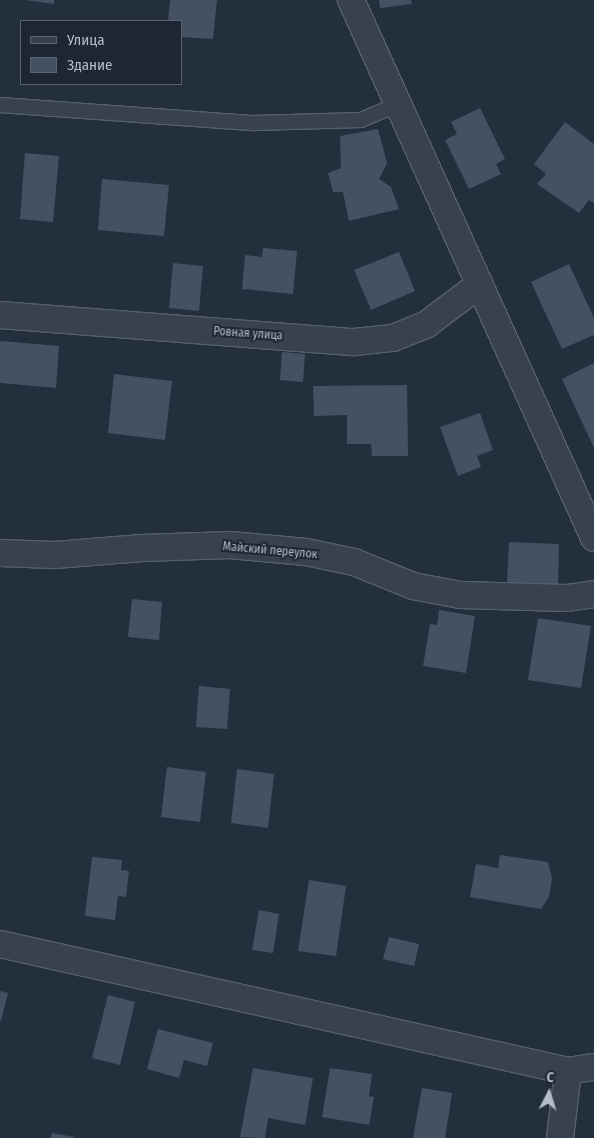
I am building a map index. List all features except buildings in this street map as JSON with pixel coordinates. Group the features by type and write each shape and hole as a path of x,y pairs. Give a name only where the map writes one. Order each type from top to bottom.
{"street":[{"path":"351,0 594,538"},
{"name":"Ровная улица","path":"0,315 354,342 393,338 427,324 480,284"},
{"name":"Майский переулок","path":"0,553 55,555 142,548 230,545 315,554 354,562 413,586 460,595 567,598 594,594"},
{"path":"0,944 568,1071 594,1067"},
{"path":"560,1138 568,1071"}],"lane":[{"path":"0,105 254,123 361,120 397,105"}]}
